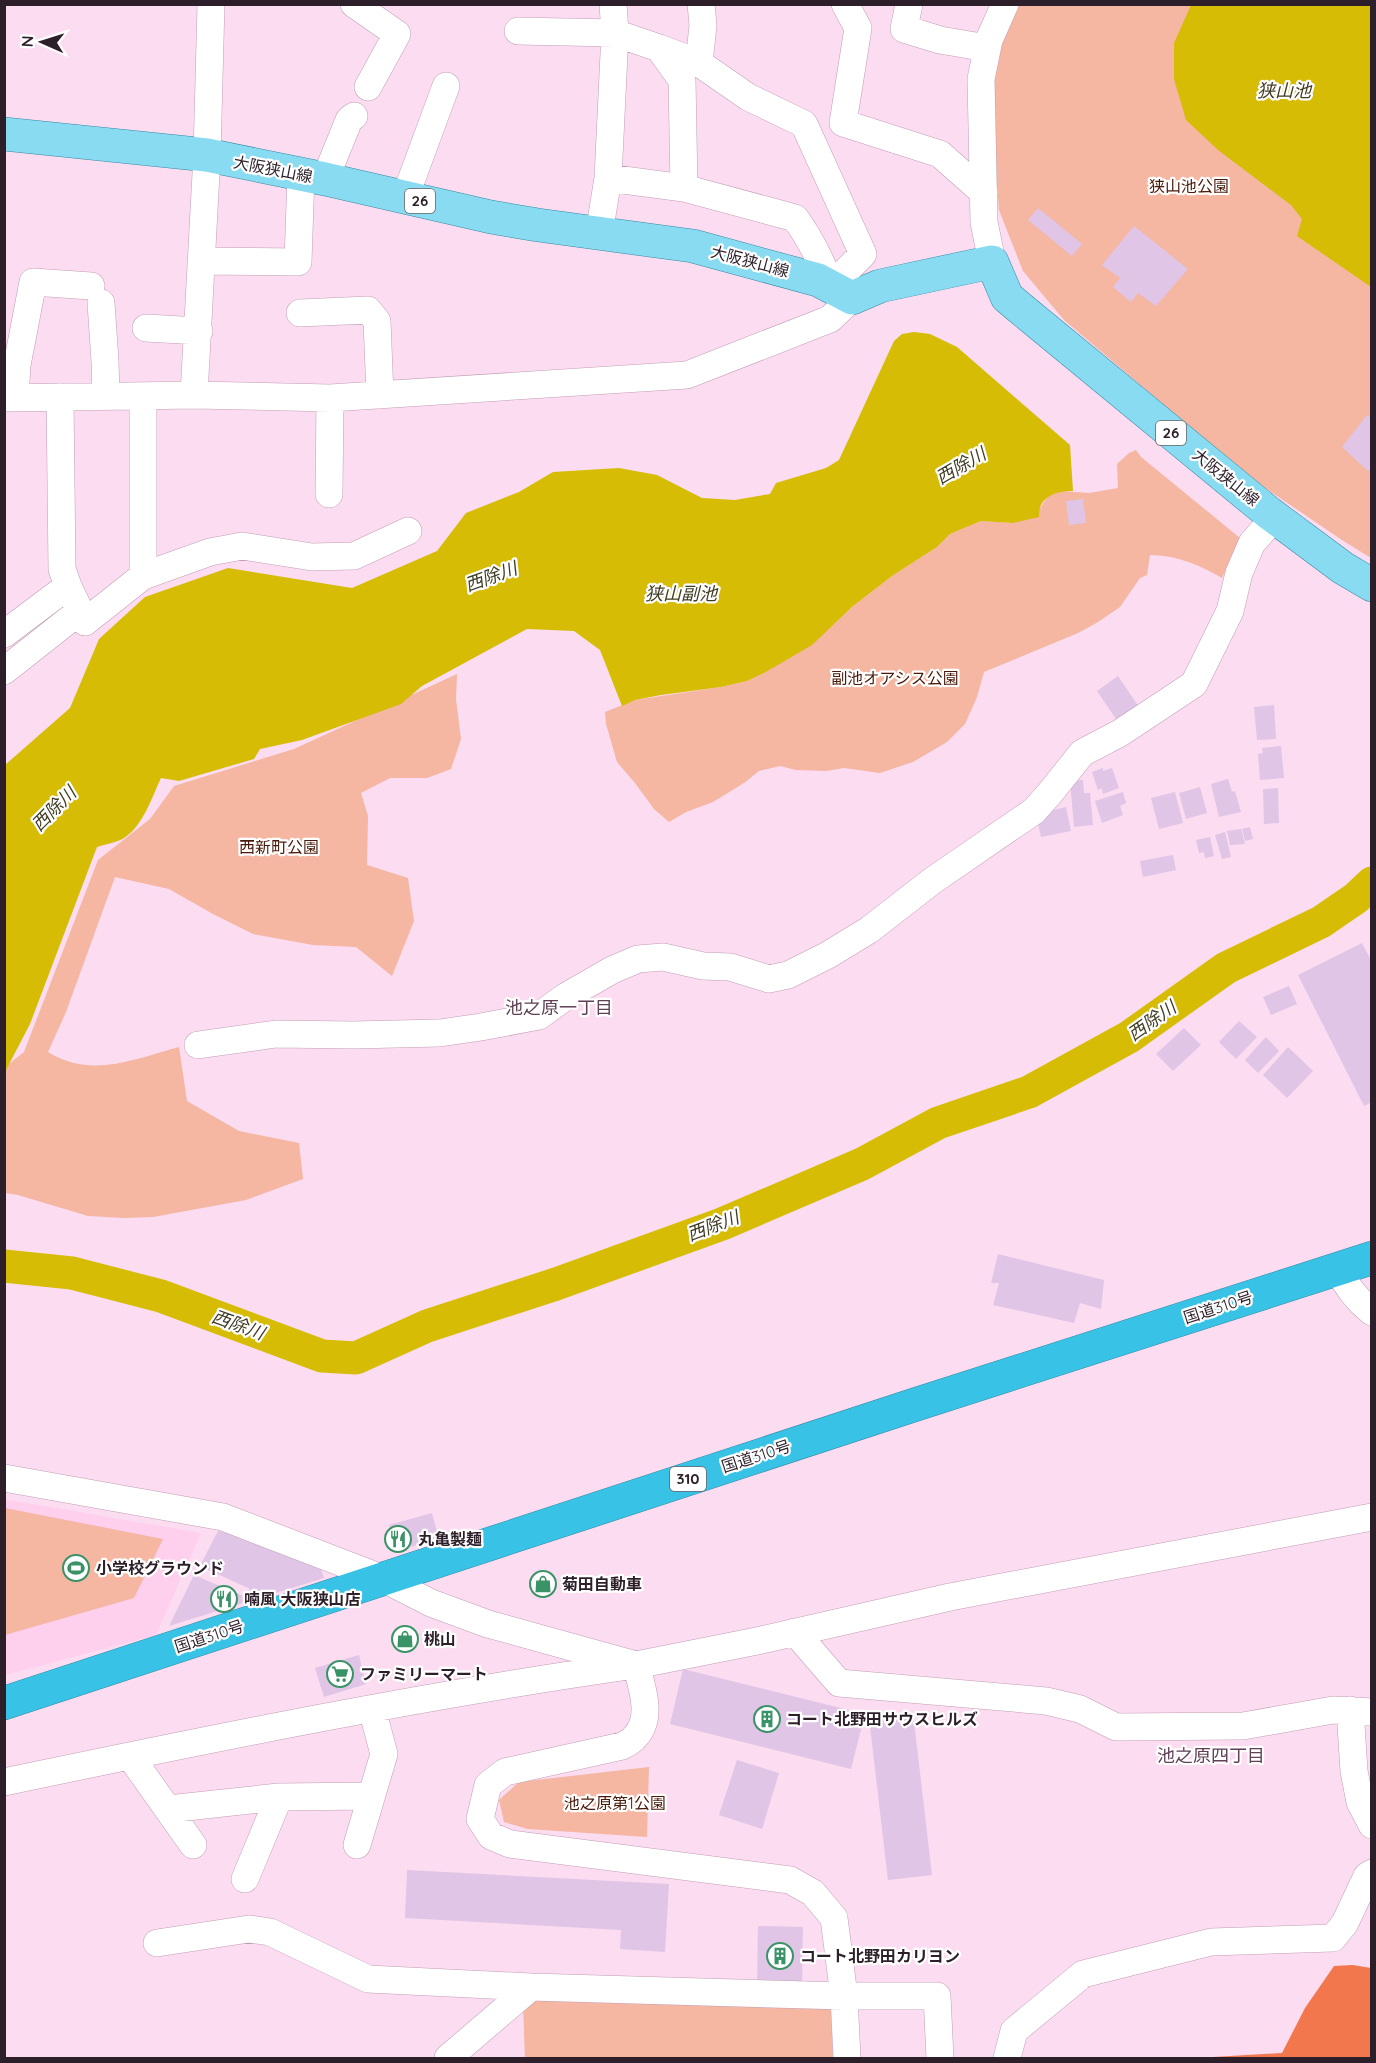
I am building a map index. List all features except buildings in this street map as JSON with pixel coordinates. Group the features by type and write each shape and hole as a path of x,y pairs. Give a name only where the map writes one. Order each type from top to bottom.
{"highway":[{"name":"国道310号","path":"4,1703 1371,1257"}],"main road":[{"name":"大阪狭山線","path":"4,134 207,155 313,176 491,217 693,246 841,292"},
{"name":"大阪狭山線","path":"992,261 1007,297 1275,517 1343,568 1371,585"},
{"path":"841,292 880,286 992,261"}],"street":[{"path":"194,395 207,155 211,4"},
{"path":"354,4 397,34 368,87"},
{"path":"599,234 609,178 615,33 613,4"},
{"path":"699,63 703,25 701,4"},
{"path":"845,4 858,28 843,123 940,154 984,193"},
{"path":"909,4 904,29 940,40 987,48"},
{"path":"992,261 984,222 981,79 989,40 1005,4"},
{"path":"106,396 105,361 82,286 33,282 10,398 194,395 330,398 687,375 830,319 841,292 863,254 804,124 748,96 699,63 615,33 518,31"},
{"path":"658,48 682,80 684,188"},
{"path":"405,197 446,86"},
{"path":"201,261 298,262 313,176 349,120 354,116"},
{"path":"609,178 684,188 795,218 806,232 841,292"},
{"path":"300,313 368,310 377,321 380,395"},
{"path":"146,328 199,331"},
{"path":"143,396 143,576"},
{"path":"60,397 62,569 85,622 143,576 210,552 242,546 312,556 354,556 408,531"},
{"path":"329,494 330,398"},
{"path":"198,1045 276,1034 440,1033 493,1025 538,1016 565,997 612,970 638,959 663,957 703,966 730,968 769,979 788,975 828,955 869,930 932,881 1034,811 1082,753 1120,733 1194,684 1230,611 1239,573 1252,543 1275,517"},
{"path":"4,634 68,586"},
{"path":"4,671 80,611"},
{"path":"1338,1269 1345,1283 1371,1312"},
{"path":"4,1478 223,1517 384,1579 431,1603 488,1624 636,1665"},
{"path":"4,1782 258,1729 546,1678 636,1665 950,1597 1371,1517"},
{"path":"795,1632 839,1683 1046,1701 1080,1709 1116,1727 1243,1726 1333,1710 1361,1711 1354,1771 1360,1802 1371,1826"},
{"path":"636,1665 645,1698 644,1722 635,1738 622,1746 505,1772 488,1785 480,1819 491,1836 510,1844 790,1880 813,1893 834,1918 844,1996 847,2058"},
{"path":"357,1845 384,1754 372,1709"},
{"path":"130,1756 193,1845"},
{"path":"168,1809 279,1797 371,1796"},
{"path":"245,1879 279,1797"},
{"path":"1007,2058 1014,2031 1083,1974 1211,1942 1333,1938 1345,1923 1367,1876 1371,1873"},
{"path":"157,1942 249,1929 270,1932 368,1979 531,1987 844,1996 938,1996 940,2058"},
{"path":"448,2058 531,1987"}],"shaded area":[{"path":"4,1499 201,1533 156,1635 5,1675"},
{"path":"1353,1965 1371,1968 1371,2058 1196,2058 1282,2053 1305,2008 1334,1966"}],"green space":[{"name":"狭山池公園","path":"1017,5 1371,5 1371,558 1249,477 1064,320 1023,271 999,210 990,89 1004,35"},
{"name":"副池オアシス公園","path":"1136,450 1141,457 1240,538 1222,578 1188,562 1150,555 1147,575 1140,578 1120,607 1078,633 984,672 977,697 965,724 947,742 913,762 880,773 844,768 826,771 796,770 780,766 759,771 713,802 686,812 669,822 654,809 617,762 606,724 605,712 635,700 721,687 747,681 764,673 833,625 852,607 892,576 937,547 950,534 981,521 1013,523 1038,511 1048,496 1059,491 1089,493 1118,488 1117,464"},
{"name":"西新町公園","path":"457,674 456,699 461,739 451,769 427,778 390,778 361,793 368,816 367,865 408,878 414,921 392,976 356,947 313,945 253,934 169,889 115,877 66,1012 48,1052 64,1060 97,1065 130,1061 179,1047 187,1101 239,1131 299,1143 303,1179 246,1200 153,1217 88,1216 5,1193 5,1067 24,1052 98,860 150,819 174,786 294,749"},
{"name":"小学校グラウンド","path":"5,1508 163,1539 134,1598 5,1635"},
{"name":"池之原第1公園","path":"649,1767 647,1837 528,1829 504,1822 499,1800 519,1782"},
{"path":"535,1994 831,2004 833,2058 525,2058 523,2005"}],"water":[{"name":"狭山池","path":"1191,5 1371,5 1371,287 1297,236 1302,219 1291,205 1218,150 1186,120 1174,79 1174,43"},
{"name":"狭山副池","path":"914,332 930,334 957,347 1070,445 1073,491 1050,496 1042,504 1039,517 1013,523 981,521 950,534 937,547 892,576 852,607 812,645 747,681 635,700 622,706 600,650 574,631 527,629 422,686 401,704 302,740 260,749 254,759 179,781 161,778 146,811 131,833 121,840 97,847 30,1024 5,1072 5,765 70,708 99,639 145,597 228,568 352,588 437,551 466,513 519,492 553,472 619,468 657,475 702,498 735,500 770,494 776,483 826,468 839,460 894,341 902,334"}],"waterway":[{"name":"西除川","path":"4,1266 72,1273 161,1296 322,1356 356,1358 427,1326 556,1284 722,1224 862,1164 938,1123 1029,1092 1129,1037 1226,968 1321,922 1356,898 1372,883"}],"place":[{"name":"丸亀製麺","path":"398,1539"},
{"name":"小学校グラウンド","path":"76,1568"},
{"name":"菊田自動車","path":"543,1584"},
{"name":"喃風 大阪狭山店","path":"224,1599"},
{"name":"桃山","path":"405,1639"},
{"name":"ファミリーマート","path":"340,1674"},
{"name":"コート北野田サウスヒルズ","path":"767,1719"},
{"name":"コート北野田カリヨン","path":"780,1956"}],"district":[{"name":"池之原一丁目","path":"559,1008"},
{"name":"池之原四丁目","path":"1211,1756"}]}
